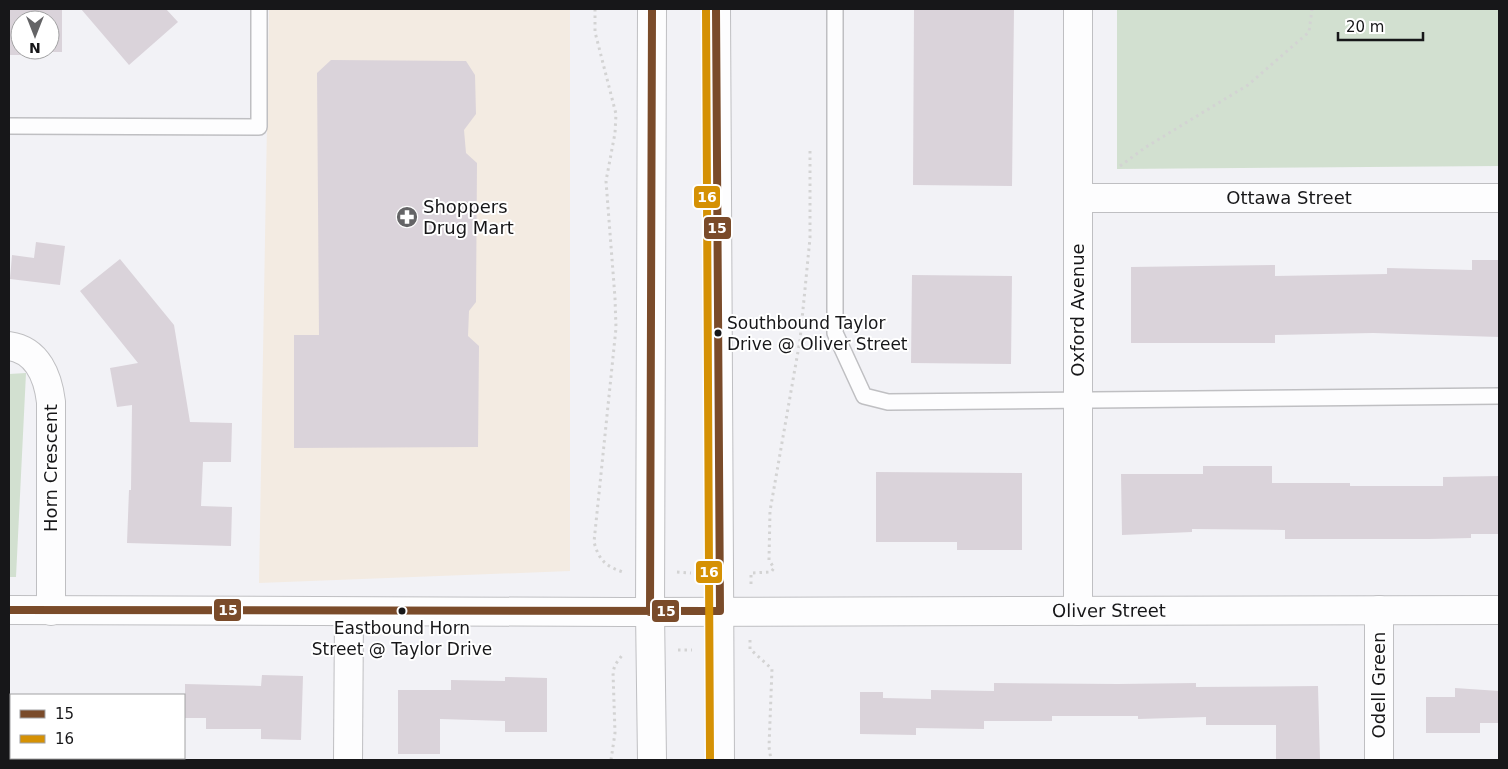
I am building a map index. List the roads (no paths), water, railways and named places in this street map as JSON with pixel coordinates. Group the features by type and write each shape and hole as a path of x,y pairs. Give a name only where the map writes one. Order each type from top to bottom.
{"street":[{"path":"652,9 650,572 652,760"},
{"path":"716,9 720,760"},
{"name":"Oxford Avenue","path":"1078,9 1078,611"},
{"name":"Ottawa Street","path":"1078,198 1499,198"},
{"name":"Horn Crescent","path":"9,346 25,351 37,362 45,373 50,389 51,611"},
{"name":"Oliver Street","path":"9,610 349,612 1499,610"},
{"name":"Odell Green","path":"1379,610 1379,760"},
{"path":"348,760 349,612"}],"lane":[{"path":"9,126 259,127 260,9"},
{"path":"835,9 836,333 864,396 888,402 1499,396"}],"place":[{"name":"Shoppers Drug Mart","path":"407,217"},
{"name":"Southbound Taylor Drive @ Oliver Street","path":"718,333"},
{"name":"Eastbound Horn Street @ Taylor Drive","path":"402,611"}]}
